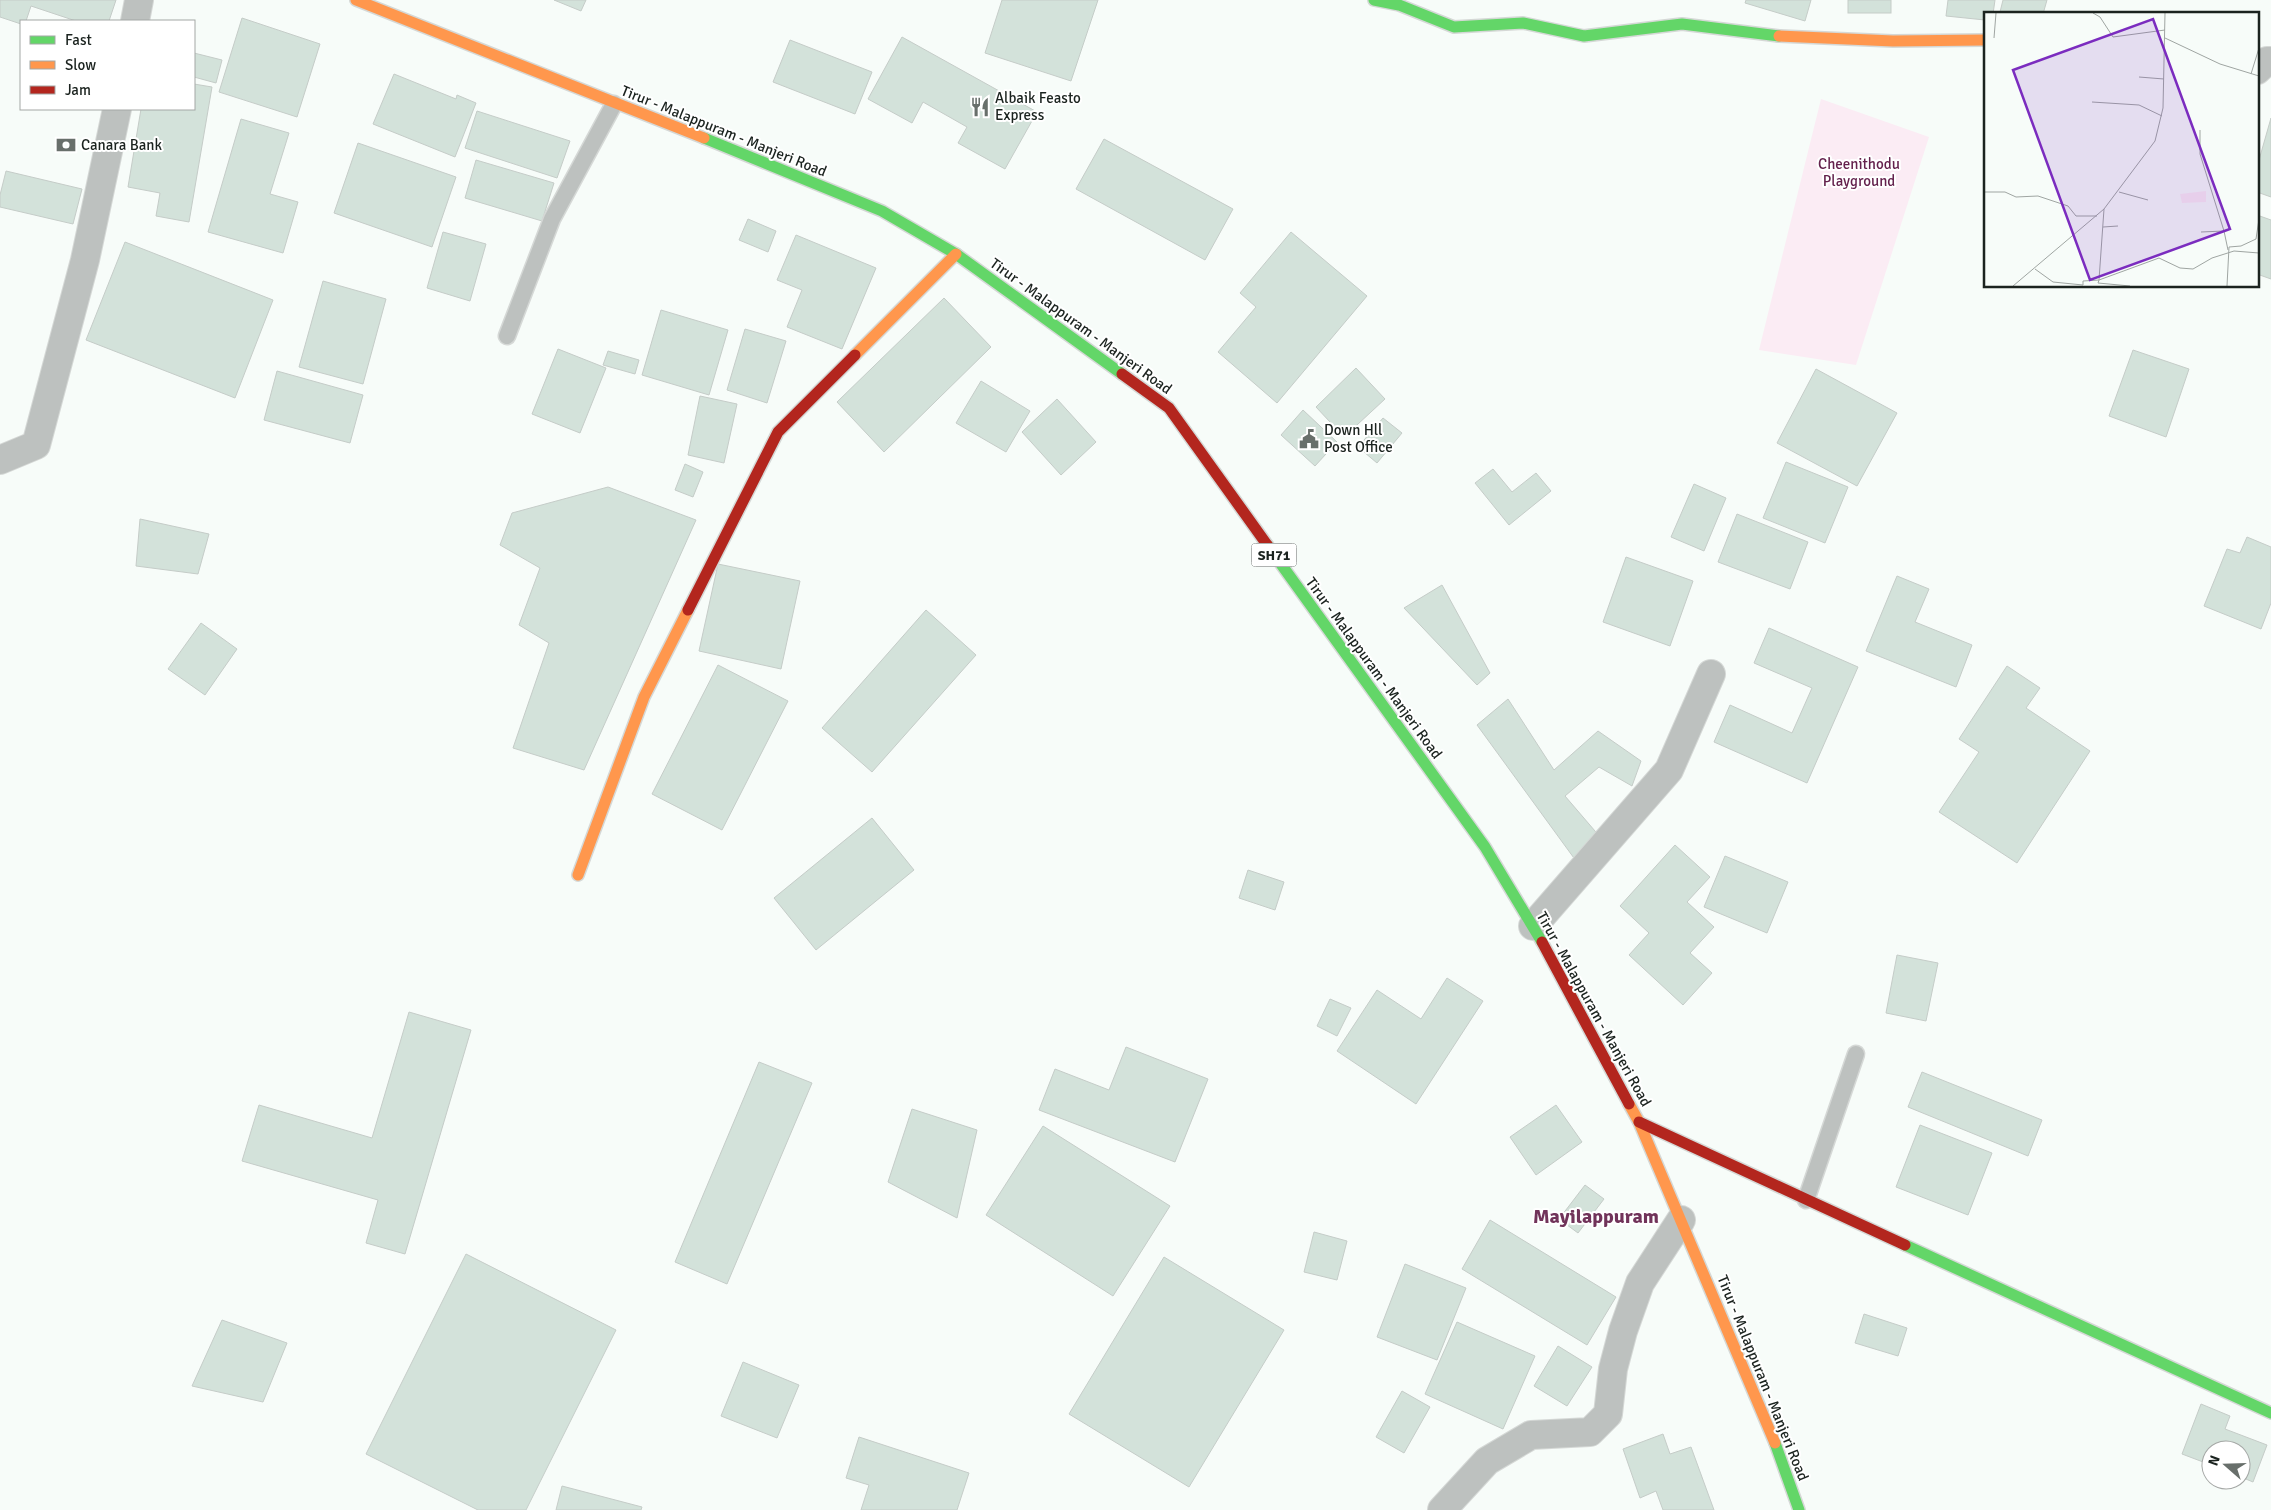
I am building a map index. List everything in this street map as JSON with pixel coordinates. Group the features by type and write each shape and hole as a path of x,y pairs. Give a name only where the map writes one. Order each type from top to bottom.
{"main road":[{"name":"Tirur - Malappuram - Manjeri Road","path":"356,0 614,104 664,121 882,211 956,254 1169,408 1485,847 1533,926 1639,1122 1767,1420 1800,1510"},
{"path":"1374,0 1399,5 1454,27 1523,23 1584,36 1682,24 1776,36 1893,41 1984,40"},
{"path":"578,875 644,697 778,432 956,254"},
{"path":"1639,1122 2271,1413"}],"street":[{"path":"135,20 139,0"},
{"path":"0,460 36,445 86,260 117,110"},
{"path":"1533,926 1669,770 1711,674"},
{"path":"1442,1510 1487,1461 1531,1435 1590,1432 1608,1414 1613,1368 1623,1331 1640,1283 1681,1220"}],"lane":[{"path":"507,336 552,219 614,104"},
{"path":"1806,1200 1856,1054"}],"green space":[{"name":"Cheenithodu Playground","path":"1821,99 1929,137 1856,365 1759,350"}],"building":[{"path":"0,0 116,0 109,20 73,20 31,6 26,20 20,20 20,24 0,17"},
{"path":"554,0 586,0 581,11"},
{"path":"1002,0 1098,0 1071,81 985,53"},
{"path":"1746,0 1811,0 1805,21 1745,3"},
{"path":"1848,0 1891,0 1891,13 1848,13"},
{"path":"1948,0 1995,0 1993,12 1984,12 1984,20 1946,16"},
{"path":"2003,0 2047,0 2044,12 2000,12"},
{"path":"242,18 320,44 297,117 219,92"},
{"name":"Albaik Feasto Express","path":"902,37 1037,112 1005,169 958,143 967,127 923,102 912,123 868,99"},
{"path":"790,40 872,72 855,114 773,82"},
{"path":"195,53 222,60 216,83 195,77"},
{"path":"394,74 456,99 457,95 476,103 455,157 373,124"},
{"path":"195,84 212,87 189,222 156,216 160,193 128,187 141,110 195,110"},
{"path":"477,111 570,141 557,178 465,148"},
{"path":"2271,118 2271,197 2258,192 2258,164"},
{"path":"241,119 289,133 270,194 298,202 283,253 208,232"},
{"path":"1104,139 1233,209 1205,260 1076,189"},
{"path":"358,143 456,177 432,247 334,213"},
{"path":"476,160 554,183 542,221 465,198"},
{"path":"6,171 82,189 73,224 0,207 0,195"},
{"path":"2258,215 2271,220 2271,279 2258,274"},
{"path":"748,219 776,231 768,252 739,240"},
{"path":"443,232 486,244 470,301 427,288"},
{"path":"1291,232 1367,296 1277,403 1218,352 1256,307 1240,293"},
{"path":"796,235 876,268 842,349 787,327 802,290 777,280"},
{"path":"125,242 273,300 235,398 86,340"},
{"path":"323,281 386,299 363,384 299,367"},
{"path":"944,298 991,347 884,452 837,402"},
{"path":"661,310 728,330 709,395 642,375"},
{"path":"745,329 786,341 767,403 727,390"},
{"path":"558,349 606,368 580,433 532,414"},
{"path":"2133,350 2189,369 2166,437 2109,416"},
{"path":"608,351 639,360 635,374 603,365"},
{"path":"1356,368 1385,399 1344,437 1316,407"},
{"path":"1816,369 1897,413 1857,486 1777,443"},
{"path":"277,371 363,395 350,443 264,420"},
{"path":"981,381 1030,411 1006,452 956,423"},
{"path":"700,396 737,404 724,463 688,455"},
{"path":"1057,399 1096,442 1061,475 1022,432"},
{"name":"Down Hll Post Office","path":"1303,410 1337,442 1315,466 1281,435"},
{"path":"1383,418 1402,433 1377,463 1358,447"},
{"path":"1786,462 1848,487 1825,543 1763,518"},
{"path":"685,464 703,472 693,497 675,490"},
{"path":"1493,469 1512,492 1536,473 1551,491 1509,525 1475,483"},
{"path":"1694,484 1726,498 1704,551 1671,537"},
{"path":"608,487 696,520 584,770 513,748 549,643 519,625 540,568 500,545 512,513"},
{"path":"1737,514 1808,542 1790,589 1718,562"},
{"path":"140,519 209,534 198,574 136,566"},
{"path":"2247,537 2271,547 2271,603 2261,629 2204,606 2227,549 2240,553"},
{"path":"1626,557 1693,581 1670,646 1603,622"},
{"path":"718,564 800,581 781,669 699,651"},
{"path":"1897,576 1929,589 1915,622 1972,645 1956,687 1866,651"},
{"path":"1442,585 1490,673 1477,685 1404,608"},
{"path":"926,610 976,655 872,772 822,728"},
{"path":"201,623 237,649 205,695 168,669"},
{"path":"1769,628 1858,667 1807,783 1714,742 1730,705 1792,733 1812,688 1754,663"},
{"path":"718,665 788,701 722,830 652,794"},
{"path":"2007,666 2040,688 2026,708 2090,751 2017,863 1939,812 1979,752 1959,739"},
{"path":"1508,699 1554,770 1598,731 1641,761 1632,786 1599,767 1565,796 1601,838 1579,865 1477,725"},
{"path":"872,818 914,870 816,950 774,898"},
{"path":"1675,845 1710,877 1687,902 1714,927 1690,953 1712,973 1683,1005 1629,955 1649,933 1620,906"},
{"path":"1725,856 1788,882 1767,933 1704,907"},
{"path":"1248,870 1284,882 1275,910 1239,898"},
{"path":"1897,955 1938,963 1926,1021 1886,1013"},
{"path":"1447,978 1483,1001 1416,1104 1337,1051 1377,990 1421,1019"},
{"path":"1330,999 1351,1008 1337,1036 1317,1026"},
{"path":"409,1012 471,1030 405,1254 366,1243 378,1200 242,1161 259,1105 372,1138"},
{"path":"1126,1047 1208,1079 1175,1162 1039,1110 1055,1069 1109,1090"},
{"path":"759,1062 812,1083 727,1284 675,1262"},
{"path":"1922,1072 2042,1120 2028,1156 1908,1107"},
{"path":"1556,1105 1582,1142 1536,1175 1510,1137"},
{"path":"912,1109 977,1130 957,1218 888,1182"},
{"path":"1920,1125 1992,1153 1968,1215 1896,1187"},
{"path":"1043,1126 1170,1206 1113,1296 986,1215"},
{"path":"1585,1185 1604,1199 1578,1233 1559,1219"},
{"path":"1490,1220 1616,1297 1587,1345 1462,1269"},
{"path":"1314,1232 1347,1241 1337,1280 1304,1272"},
{"path":"466,1254 616,1330 526,1510 478,1510 366,1454"},
{"path":"1164,1257 1284,1330 1189,1487 1069,1414"},
{"path":"1405,1264 1466,1288 1437,1360 1377,1337"},
{"path":"1864,1314 1907,1328 1898,1356 1855,1343"},
{"path":"222,1320 287,1343 263,1402 192,1386"},
{"path":"1457,1322 1535,1356 1503,1429 1425,1394"},
{"path":"1558,1346 1592,1367 1567,1406 1534,1386"},
{"path":"743,1362 799,1385 777,1438 721,1416"},
{"path":"1402,1391 1430,1407 1404,1453 1376,1437"},
{"path":"2201,1404 2230,1416 2225,1429 2267,1445 2253,1482 2251,1481 2251,1440 2201,1440 2201,1461 2182,1454"},
{"path":"1663,1434 1670,1454 1691,1447 1714,1510 1663,1510 1656,1491 1640,1498 1623,1449"},
{"path":"859,1437 969,1473 957,1510 861,1510 869,1485 846,1478"},
{"path":"562,1486 642,1507 641,1510 556,1510"}],"traffic: fast":[{"path":"1374,0 1399,5 1454,27 1523,23 1584,36 1682,24 1779,36"},
{"path":"704,138 882,211 956,254 1122,374"},
{"path":"1268,546 1485,847 1542,942"},
{"path":"1905,1245 2271,1413"},
{"path":"1775,1443 1799,1510"}],"traffic: slow":[{"path":"356,0 704,138"},
{"path":"1779,36 1893,41 1984,40"},
{"path":"855,355 956,254"},
{"path":"578,875 644,697 688,610"},
{"path":"1629,1104 1639,1122 1775,1443"}],"traffic: jam":[{"path":"688,610 778,432 855,355"},
{"path":"1122,374 1169,408 1268,546"},
{"path":"1542,942 1629,1104"},
{"path":"1639,1122 1905,1245"}],"place":[{"name":"Albaik Feasto Express","path":"980,107"},
{"name":"Canara Bank","path":"66,145"},
{"name":"Down Hll Post Office","path":"1309,439"}],"district":[{"name":"Mayilappuram","path":"1596,1216"}]}
